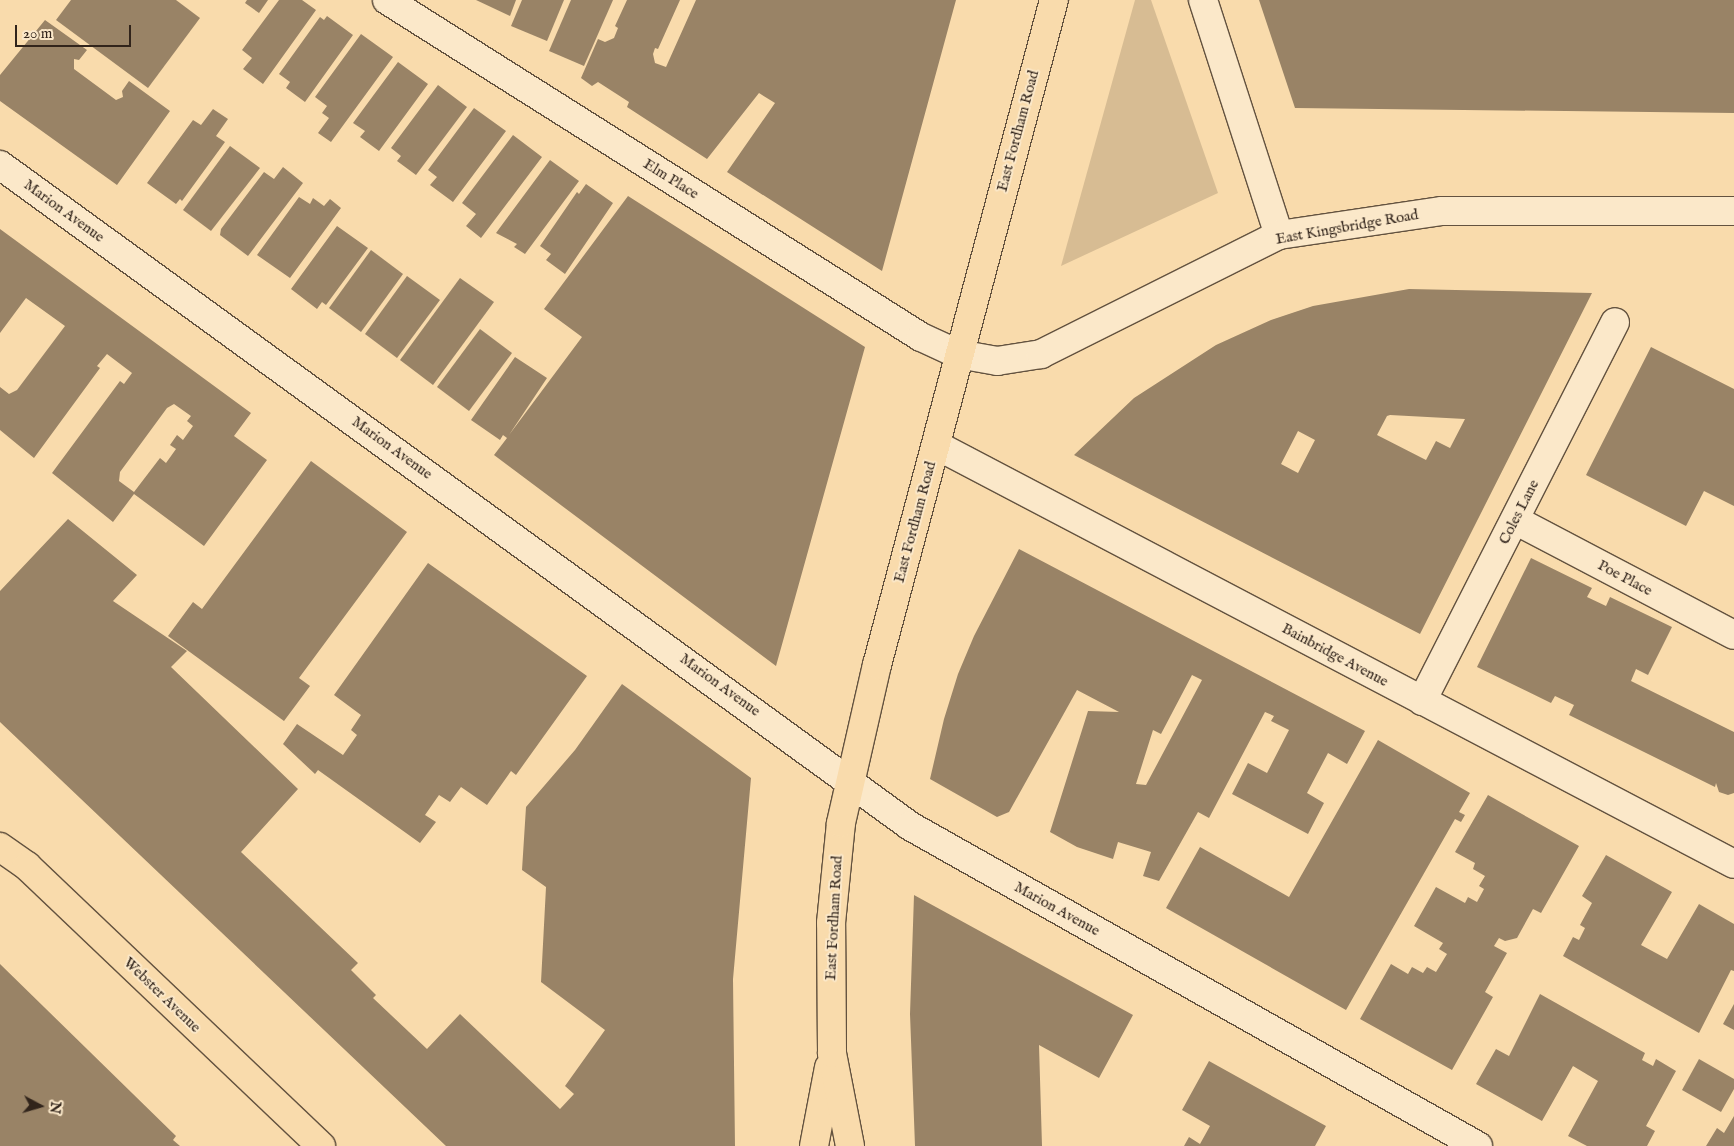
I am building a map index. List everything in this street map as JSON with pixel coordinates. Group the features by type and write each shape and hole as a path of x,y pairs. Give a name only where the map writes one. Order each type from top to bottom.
{"main road":[{"name":"East Fordham Road","path":"850,1146 832,1053 831,922 836,863 849,780 958,354 1054,0"},
{"name":"Webster Avenue","path":"0,847 27,866 321,1146"},
{"name":"East Fordham Road","path":"814,1146 832,1053"}],"street":[{"name":"Elm Place","path":"387,0 922,337 958,354"},
{"path":"1203,0 1278,235"},
{"name":"Marion Avenue","path":"0,165 910,826 1478,1146"},
{"name":"East Kingsbridge Road","path":"958,354 977,360 997,361 1041,354 1278,235 1442,211 1734,211"},
{"name":"Coles Lane","path":"1422,701 1615,322"},
{"name":"Bainbridge Avenue","path":"936,445 1734,864"},
{"name":"Poe Place","path":"1515,520 1734,635"}],"shaded area":[{"path":"1135,0 1151,0 1218,193 1061,266"}],"building":[{"path":"71,0 176,0 200,18 148,88 56,20"},
{"path":"247,0 268,0 259,13 245,3"},
{"path":"279,0 302,0 316,10 263,84 243,69 252,58 242,50"},
{"path":"476,0 516,0 510,16"},
{"path":"522,0 564,0 547,41 511,26"},
{"path":"571,0 613,0 584,66 549,51"},
{"path":"627,0 680,0 658,49 655,48 653,54 655,63 666,67 696,0 956,0 882,271 727,172 775,103 759,93 707,159 627,107 629,102 598,82 592,86 581,78 598,39 605,42 614,38 618,28 615,26"},
{"path":"1259,0 1734,0 1734,113 1295,108"},
{"path":"327,16 353,35 305,102 286,88 290,82 279,74 320,17 324,20"},
{"path":"45,20 87,50 79,60 74,59 74,69 116,100 123,97 122,91 129,81 170,111 117,185 0,101 0,75"},
{"path":"361,34 393,57 331,142 318,133 329,118 322,113 327,106 315,97"},
{"path":"398,62 428,84 379,151 360,137 365,131 353,123"},
{"path":"438,85 467,107 416,175 397,161 401,156 391,148"},
{"path":"474,108 506,131 453,202 430,185 437,177 428,170"},
{"path":"213,109 228,119 216,136 225,142 182,201 180,199 176,204 147,183 193,120 201,125"},
{"path":"513,135 542,157 481,238 466,226 476,214 462,203"},
{"path":"230,146 260,168 211,231 183,210"},
{"path":"550,160 579,181 525,254 514,247 517,244 496,233"},
{"path":"283,167 303,183 248,256 220,235 221,229 264,172 274,179"},
{"path":"586,184 613,203 565,274 546,260 551,254 540,246 577,192 579,194"},
{"path":"628,196 865,347 776,666 494,455 507,438 503,435 500,440 471,420 515,357 547,378 509,435 582,337 544,309"},
{"path":"299,197 310,204 313,198 324,206 330,199 341,208 290,278 257,255"},
{"path":"337,226 368,248 326,305 322,302 317,309 291,289"},
{"path":"0,229 251,413 234,436 267,460 204,546 134,494 113,522 52,473 120,381 124,384 132,373 107,354 97,366 100,368 34,458 0,430 0,387 9,394 17,390 65,326 26,298 0,333","holes":["174,404 191,416 187,421 193,426 183,440 177,435 170,445 176,449 166,463 160,458 134,492 119,481 120,472 167,408"]},
{"path":"371,250 403,274 361,332 329,308"},
{"path":"407,276 440,300 397,358 365,334"},
{"path":"460,278 494,302 433,385 400,360"},
{"path":"1409,289 1592,293 1420,634 1074,455 1134,398 1216,345 1271,320 1313,306","holes":["1390,415 1465,419 1450,448 1436,441 1426,460 1377,435 1387,416","1298,431 1315,440 1298,473 1281,464"]},
{"path":"480,329 512,353 469,411 437,387"},
{"path":"1651,347 1734,389 1734,506 1704,491 1686,526 1586,475"},
{"path":"311,461 407,532 299,678 310,686 284,721 168,636 193,602 202,609"},
{"path":"68,519 137,575 113,601 187,651 171,667 298,789 241,852 358,963 351,970 376,995 373,998 427,1049 460,1014 560,1109 574,1094 565,1086 605,1030 541,982 546,887 522,870 526,807 575,750 622,684 751,778 733,979 735,1146 446,1146 0,722 0,591"},
{"path":"1019,549 1365,731 1347,764 1328,753 1307,793 1324,803 1308,834 1232,794 1248,763 1267,773 1289,730 1271,721 1274,716 1265,712 1209,818 1198,812 1159,881 1143,876 1151,852 1118,842 1113,859 1077,847 1050,832 1088,711 1119,712 1077,690 1009,812 997,817 930,779 944,719 958,674 974,636","holes":["1192,675 1202,680 1146,785 1136,784 1153,730 1161,734"]},
{"path":"1531,558 1592,588 1587,597 1606,606 1610,597 1672,627 1648,675 1636,669 1631,681 1734,732 1734,793 1728,795 1719,792 1716,783 1715,787 1569,715 1574,705 1555,696 1551,703 1477,667"},
{"path":"428,563 587,676 516,775 511,771 487,805 461,787 450,802 439,795 425,815 436,822 420,843 318,770 315,774 283,744 297,724 343,755 357,735 351,730 361,715 334,695"},
{"path":"1378,740 1470,793 1459,812 1465,815 1461,822 1455,819 1346,1010 1166,908 1200,847 1289,897"},
{"path":"1488,795 1579,846 1541,913 1533,909 1517,938 1505,941 1499,938 1494,946 1507,953 1485,992 1493,997 1452,1070 1360,1019 1391,964 1408,974 1412,967 1423,973 1427,967 1436,972 1447,954 1439,949 1443,943 1414,926 1436,887 1465,903 1468,897 1477,902 1484,889 1479,886 1485,876 1473,869 1475,863 1455,852"},
{"path":"1606,855 1672,892 1641,945 1667,959 1699,904 1734,924 1734,971 1731,970 1699,1033 1563,956 1573,937 1579,940 1585,928 1580,925 1592,903 1582,896"},
{"path":"914,895 1133,1015 1099,1078 1039,1045 1042,1146 915,1146 910,1014"},
{"path":"0,964 176,1136 173,1140 180,1146 0,1146"},
{"path":"1540,994 1645,1053 1642,1060 1653,1066 1656,1059 1676,1071 1646,1126 1655,1131 1647,1146 1587,1146 1568,1136 1598,1081 1573,1066 1542,1121 1476,1084 1496,1049 1509,1056"},
{"path":"1734,1004 1734,1030 1723,1024"},
{"path":"1699,1059 1734,1079 1734,1089 1721,1112 1682,1090"},
{"path":"1209,1061 1326,1126 1315,1146 1184,1146 1189,1137 1200,1144 1210,1126 1182,1110"},
{"path":"1734,1116 1734,1146 1706,1146 1717,1128 1724,1133"}]}
